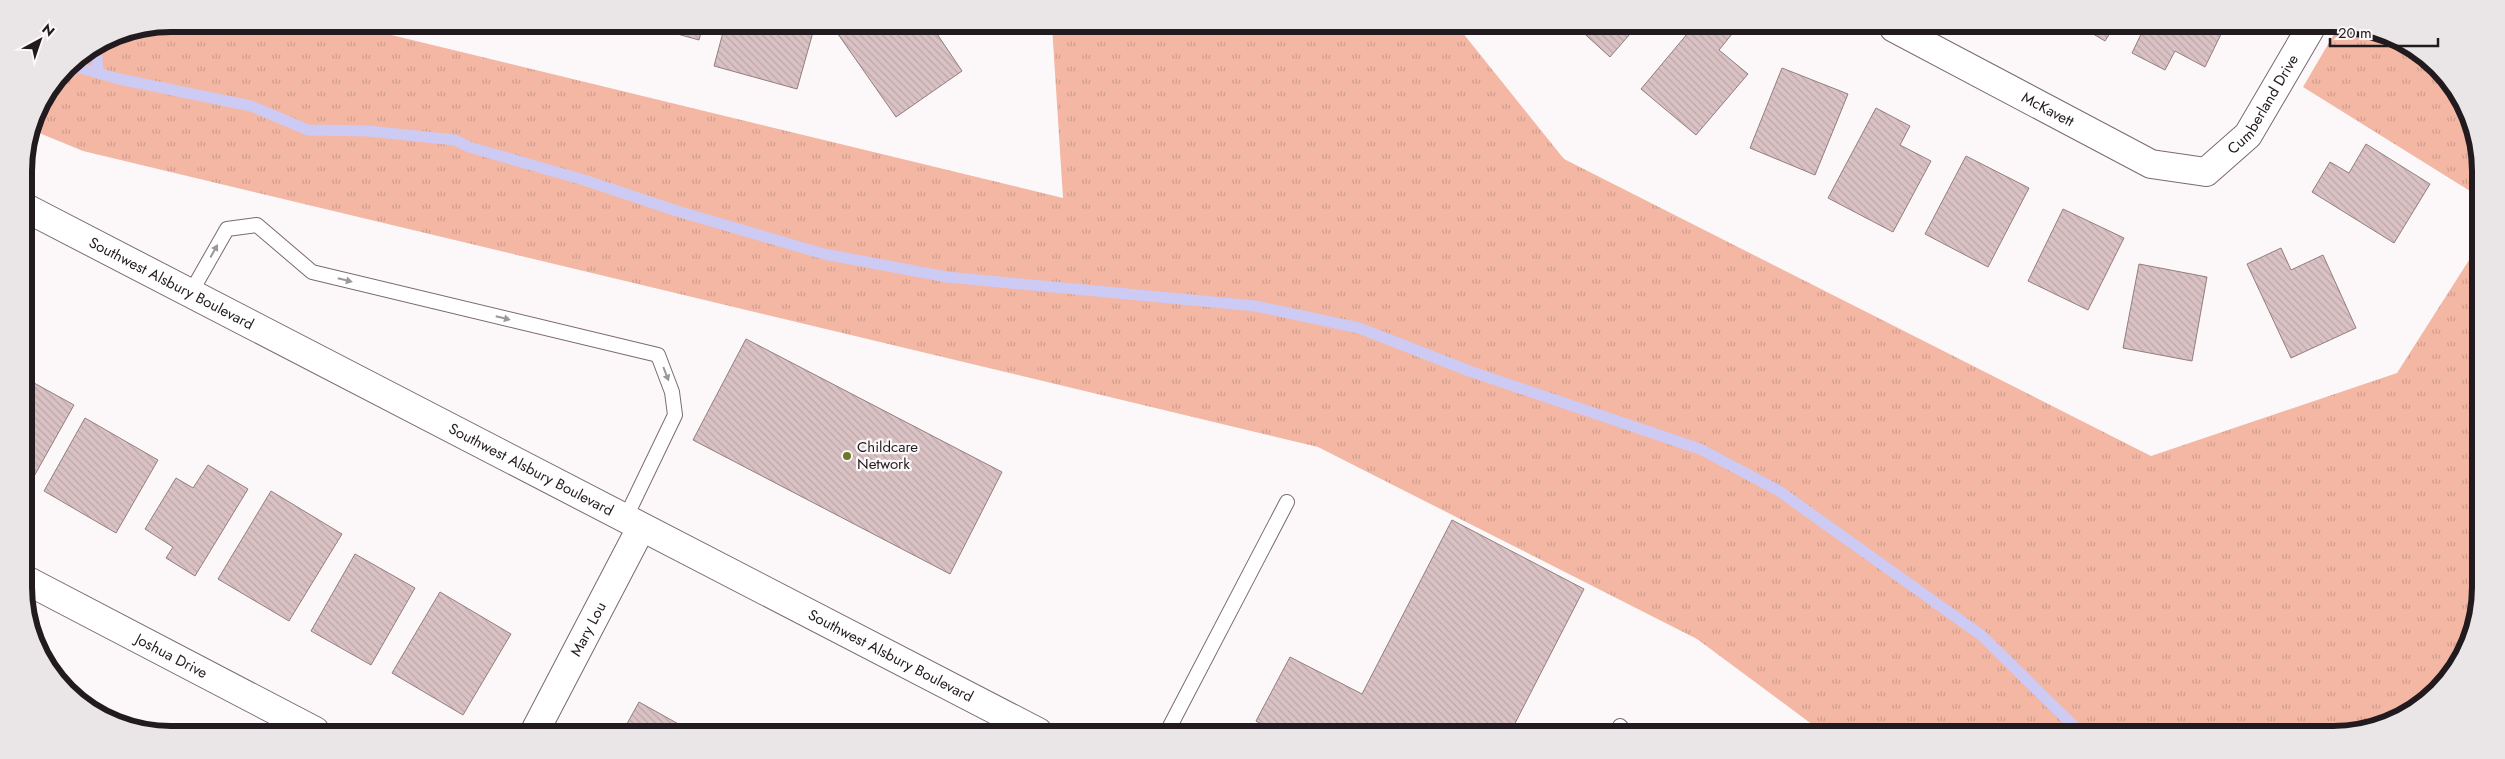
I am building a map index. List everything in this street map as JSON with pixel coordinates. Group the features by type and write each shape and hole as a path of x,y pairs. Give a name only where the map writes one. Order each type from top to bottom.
{"main road":[{"name":"McKavett","path":"1903,33 2151,164 2206,172"},
{"name":"Cumberland Drive","path":"2206,172 2248,135 2308,33"},
{"name":"Southwest Alsbury Boulevard","path":"33,212 1026,726"},
{"name":"Mary Lou","path":"537,726 633,523"},
{"name":"Joshua Drive","path":"32,583 305,726"}],"lane":[{"path":"190,294 227,229 257,225 312,272 658,355 672,392 675,415 633,523"},
{"path":"1170,726 1286,502"}],"green space":[{"path":"171,33 383,33 1063,198 1052,33 1463,33 1564,159 2151,456 2397,373 2472,255 2472,588 2468,624 2462,641 2449,665 2432,686 2403,708 2361,724 2343,726 1814,726 1697,639 1318,447 83,151 38,132 51,102 67,80 94,56 118,43 135,37"},
{"path":"2335,33 2370,37 2403,51 2432,73 2454,102 2462,118 2470,144 2472,192 2303,87"}],"building":[{"path":"674,33 701,33 699,40"},
{"path":"723,33 813,33 797,89 714,66"},
{"path":"936,33 962,71 896,117 838,34"},
{"path":"1584,33 1631,33 1610,57"},
{"path":"1688,33 1731,33 1732,34 1719,50 1748,74 1696,135 1641,89"},
{"path":"2091,33 2110,33 2105,41"},
{"path":"2142,33 2222,33 2205,67 2175,51 2165,70 2132,53"},
{"path":"1782,68 1848,94 1815,175 1750,148"},
{"path":"1876,108 1910,126 1900,145 1931,161 1893,232 1828,198"},
{"path":"2366,144 2430,184 2394,243 2312,192 2330,162 2349,173"},
{"path":"1966,156 2029,188 1988,267 1925,234"},
{"path":"2063,209 2124,238 2088,310 2028,281"},
{"path":"2281,248 2291,270 2323,255 2356,328 2291,358 2247,264"},
{"path":"2139,264 2207,277 2192,361 2123,348"},
{"name":"Childcare Network","path":"746,339 1002,472 950,574 693,440"},
{"path":"32,382 74,405 32,479"},
{"path":"85,418 158,460 116,533 44,491"},
{"path":"208,465 248,489 195,576 166,558 173,547 145,529 176,478 193,488"},
{"path":"271,491 342,534 289,621 218,579"},
{"path":"1452,520 1584,589 1514,726 1266,726 1256,721 1290,657 1362,694"},
{"path":"355,554 415,588 371,665 311,631"},
{"path":"440,592 511,634 463,715 392,673"},
{"path":"639,702 682,726 626,726"}],"waterway":[{"path":"97,54 98,71"},
{"path":"79,68 119,79 251,106 308,130 368,131 455,140 469,147 584,180 677,211 824,254 947,277 1255,306 1359,328 1472,372 1700,449 1779,491 1981,635 2074,726"}],"place":[{"name":"Childcare Network","path":"847,456"}]}
